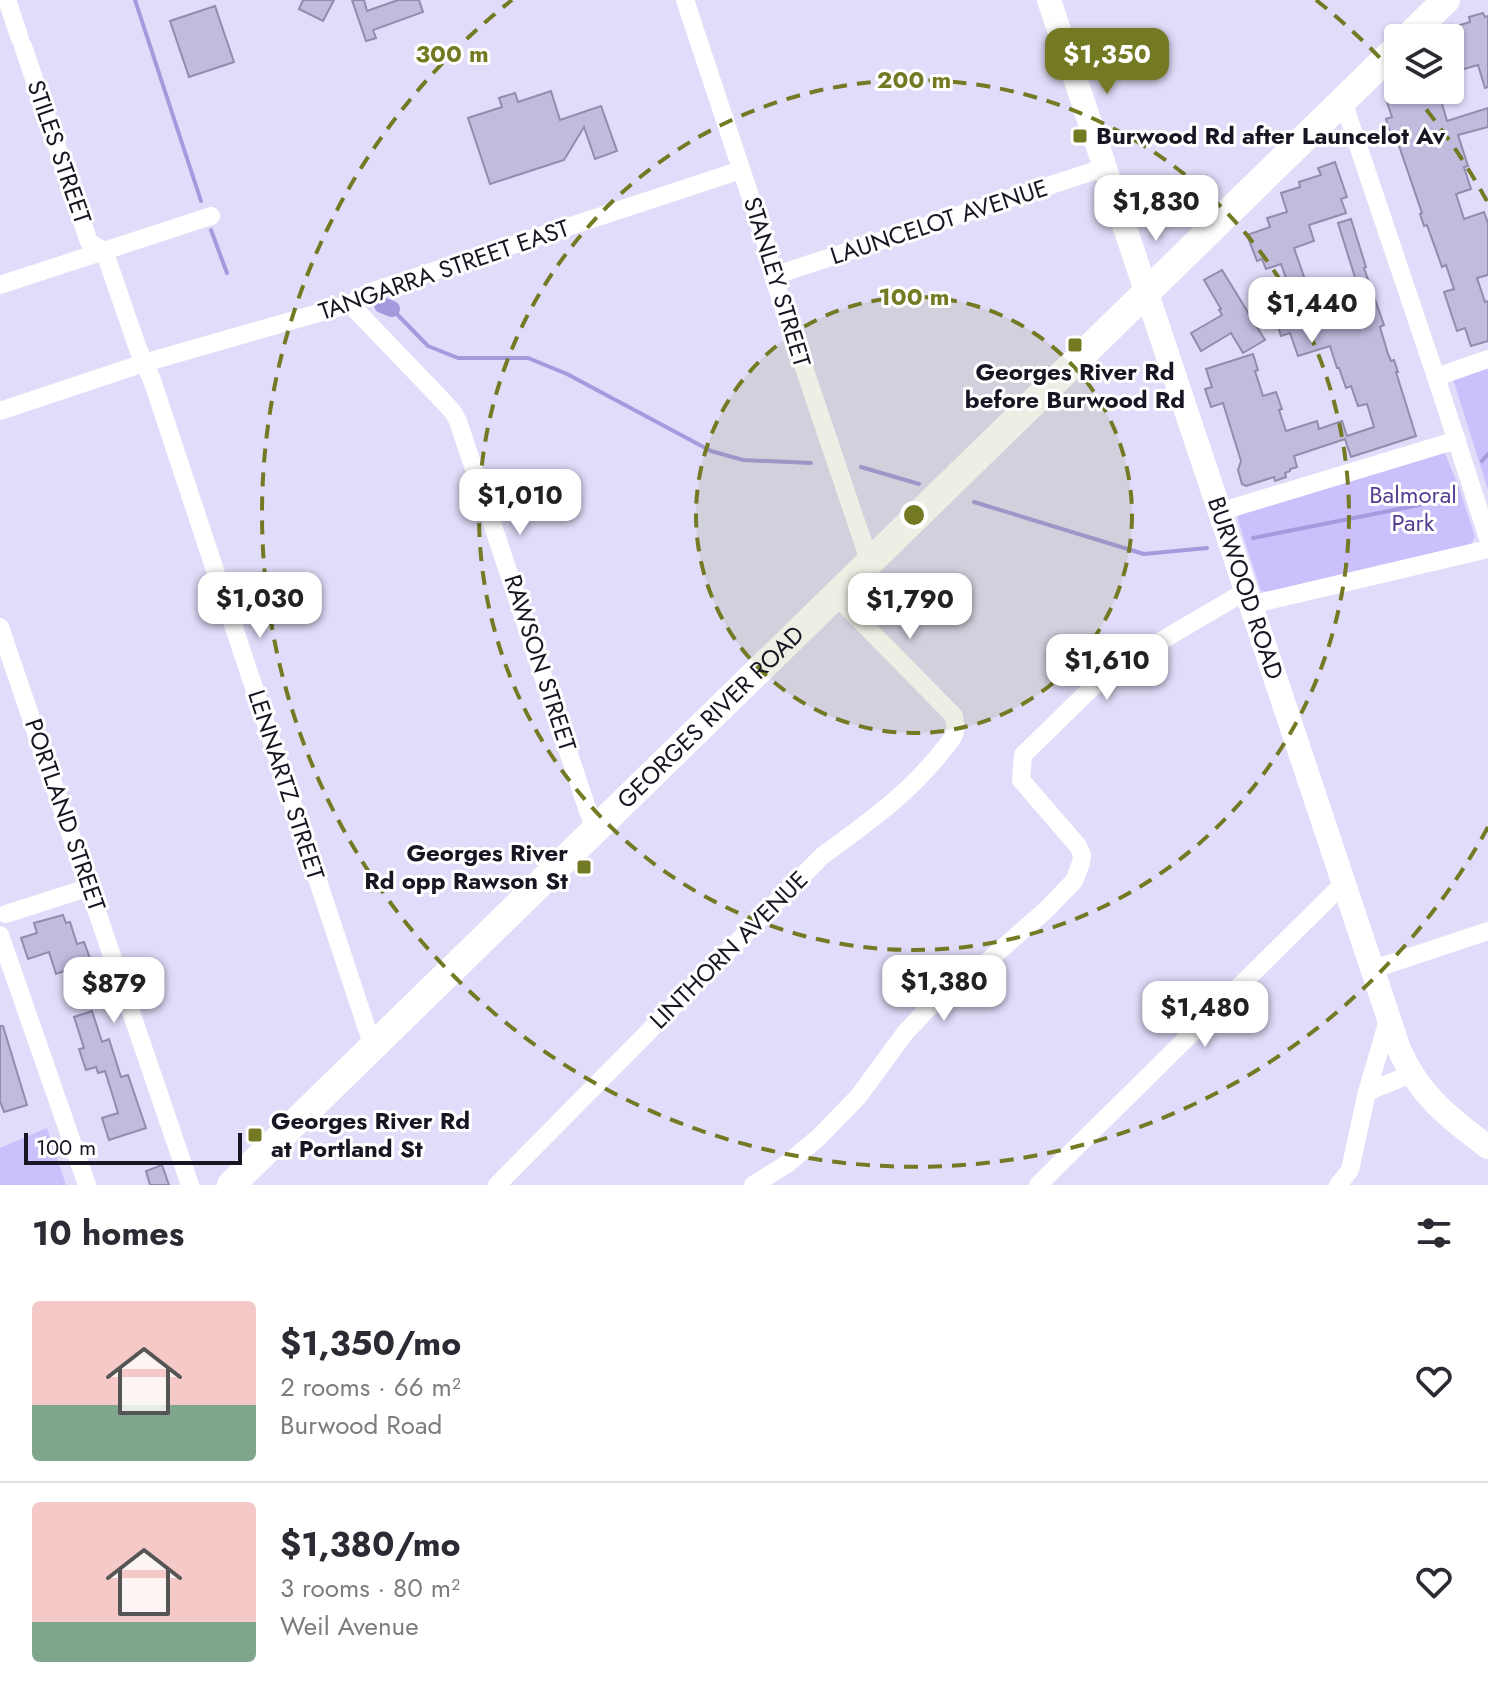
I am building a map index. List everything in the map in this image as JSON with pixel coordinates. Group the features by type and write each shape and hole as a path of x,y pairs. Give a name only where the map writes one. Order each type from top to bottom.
{"main road":[{"name":"BURWOOD ROAD","path":"1049,0 1388,1020 1411,1074 1436,1106 1488,1147"},
{"path":"1421,24 1446,0"},
{"name":"GEORGES RIVER ROAD","path":"231,1185 1384,61"}],"street":[{"name":"STILES STREET","path":"7,0 89,242 103,251"},
{"name":"STANLEY STREET","path":"685,0 766,244 773,276 870,563"},
{"path":"1343,101 1487,529"},
{"name":"LAUNCELOT AVENUE","path":"773,276 1106,167"},
{"name":"TANGARRA STREET EAST","path":"0,411 144,363 350,304 370,292 741,170"},
{"path":"0,285 211,216"},
{"name":"LENNARTZ STREET","path":"103,251 152,380 373,1047"},
{"name":"RAWSON STREET","path":"350,304 443,401 458,421 596,829"},
{"path":"1436,377 1488,359"},
{"path":"1219,512 1457,440"},
{"path":"753,1185 787,1164 818,1138 858,1097 905,1033 936,1000 981,967 1074,881 1082,855 1078,846 1021,780 1023,755 1108,672 1248,598 1488,549"},
{"name":"LINTHORN AVENUE","path":"497,1185 822,856 876,817 922,775 951,740 956,730 954,716 836,596"},
{"name":"PORTLAND STREET","path":"0,627 190,1185"},
{"path":"1038,1185 1343,884"},
{"path":"2,916 90,887"},
{"path":"1371,970 1488,931"},
{"path":"0,935 87,1185"},
{"path":"1338,1185 1350,1170 1367,1092 1388,1020"},
{"path":"1367,1092 1411,1074"}],"green space":[{"path":"1488,363 1488,490 1452,376"},
{"name":"Balmoral Park","path":"1444,451 1475,537 1470,546 1271,592 1261,591 1238,515"},
{"path":"47,1128 66,1185 0,1185 0,1148"}],"building":[{"path":"303,0 334,0 323,21 299,9"},
{"path":"352,0 364,0 367,11 398,0 419,0 423,12 373,30 376,38 366,41"},
{"path":"215,6 234,62 189,77 170,21"},
{"path":"1483,13 1485,17 1488,16 1488,87 1485,88 1478,65 1464,69 1463,24 1470,22 1469,17"},
{"path":"551,91 560,120 601,106 617,151 595,159 584,127 564,160 490,184 468,118 502,107 499,98 515,93 518,102"},
{"path":"1388,104 1442,104 1447,121 1488,108 1488,127 1458,135 1468,166 1464,167 1471,189 1456,194 1464,219 1484,212 1488,223 1488,275 1477,278 1485,302 1488,301 1488,341 1471,346 1465,328 1457,331 1444,292 1454,289 1446,265 1442,267 1427,225 1424,226 1397,140 1393,141 1386,119 1392,117"},
{"path":"1335,162 1347,197 1341,199 1346,213 1309,225 1314,241 1294,248 1309,291 1318,288 1321,299 1358,287 1338,223 1351,219 1384,325 1380,327 1388,354 1391,361 1394,360 1416,436 1351,457 1345,439 1294,456 1297,467 1285,473 1286,477 1275,481 1274,477 1246,486 1242,484 1238,470 1241,461 1223,403 1211,407 1205,389 1212,387 1206,369 1253,354 1263,396 1276,392 1286,431 1317,421 1319,429 1342,421 1347,436 1374,427 1367,404 1358,406 1351,386 1346,388 1330,346 1298,356 1290,333 1281,336 1269,296 1290,290 1281,264 1266,269 1262,259 1257,261 1247,235 1270,227 1267,218 1287,212 1281,193 1300,187 1299,182 1321,175 1318,168"},
{"path":"1222,270 1265,340 1243,353 1231,333 1201,351 1191,333 1222,315 1204,280"},
{"path":"63,915 66,923 70,922 77,944 84,942 103,994 85,1001 73,968 56,974 49,952 28,959 21,938 37,933 34,923"},
{"path":"92,1011 102,1042 109,1039 121,1077 128,1075 146,1128 109,1140 102,1118 118,1113 105,1071 98,1073 96,1067 86,1070 79,1049 84,1048 74,1017"},
{"path":"0,1026 3,1026 27,1105 4,1112 0,1101"},
{"path":"162,1165 169,1185 150,1185 146,1171"}],"waterway":[{"path":"135,0 201,201"},
{"path":"211,230 227,273"},
{"path":"382,305 392,309"},
{"path":"392,309 428,346 458,358 528,358 567,374 711,451 743,460 811,463"},
{"path":"1482,461 1488,454"},
{"path":"861,467 919,484"},
{"path":"1253,538 1424,504 1457,488"},
{"path":"974,502 1144,554 1207,548"}],"place":[{"name":"Burwood Rd after Launcelot Av","path":"1080,136"},
{"name":"Georges River Rd before Burwood Rd","path":"1075,345"},
{"name":"Georges River Rd opp Rawson St","path":"584,867"},
{"name":"Georges River Rd at Portland St","path":"255,1135"}]}
